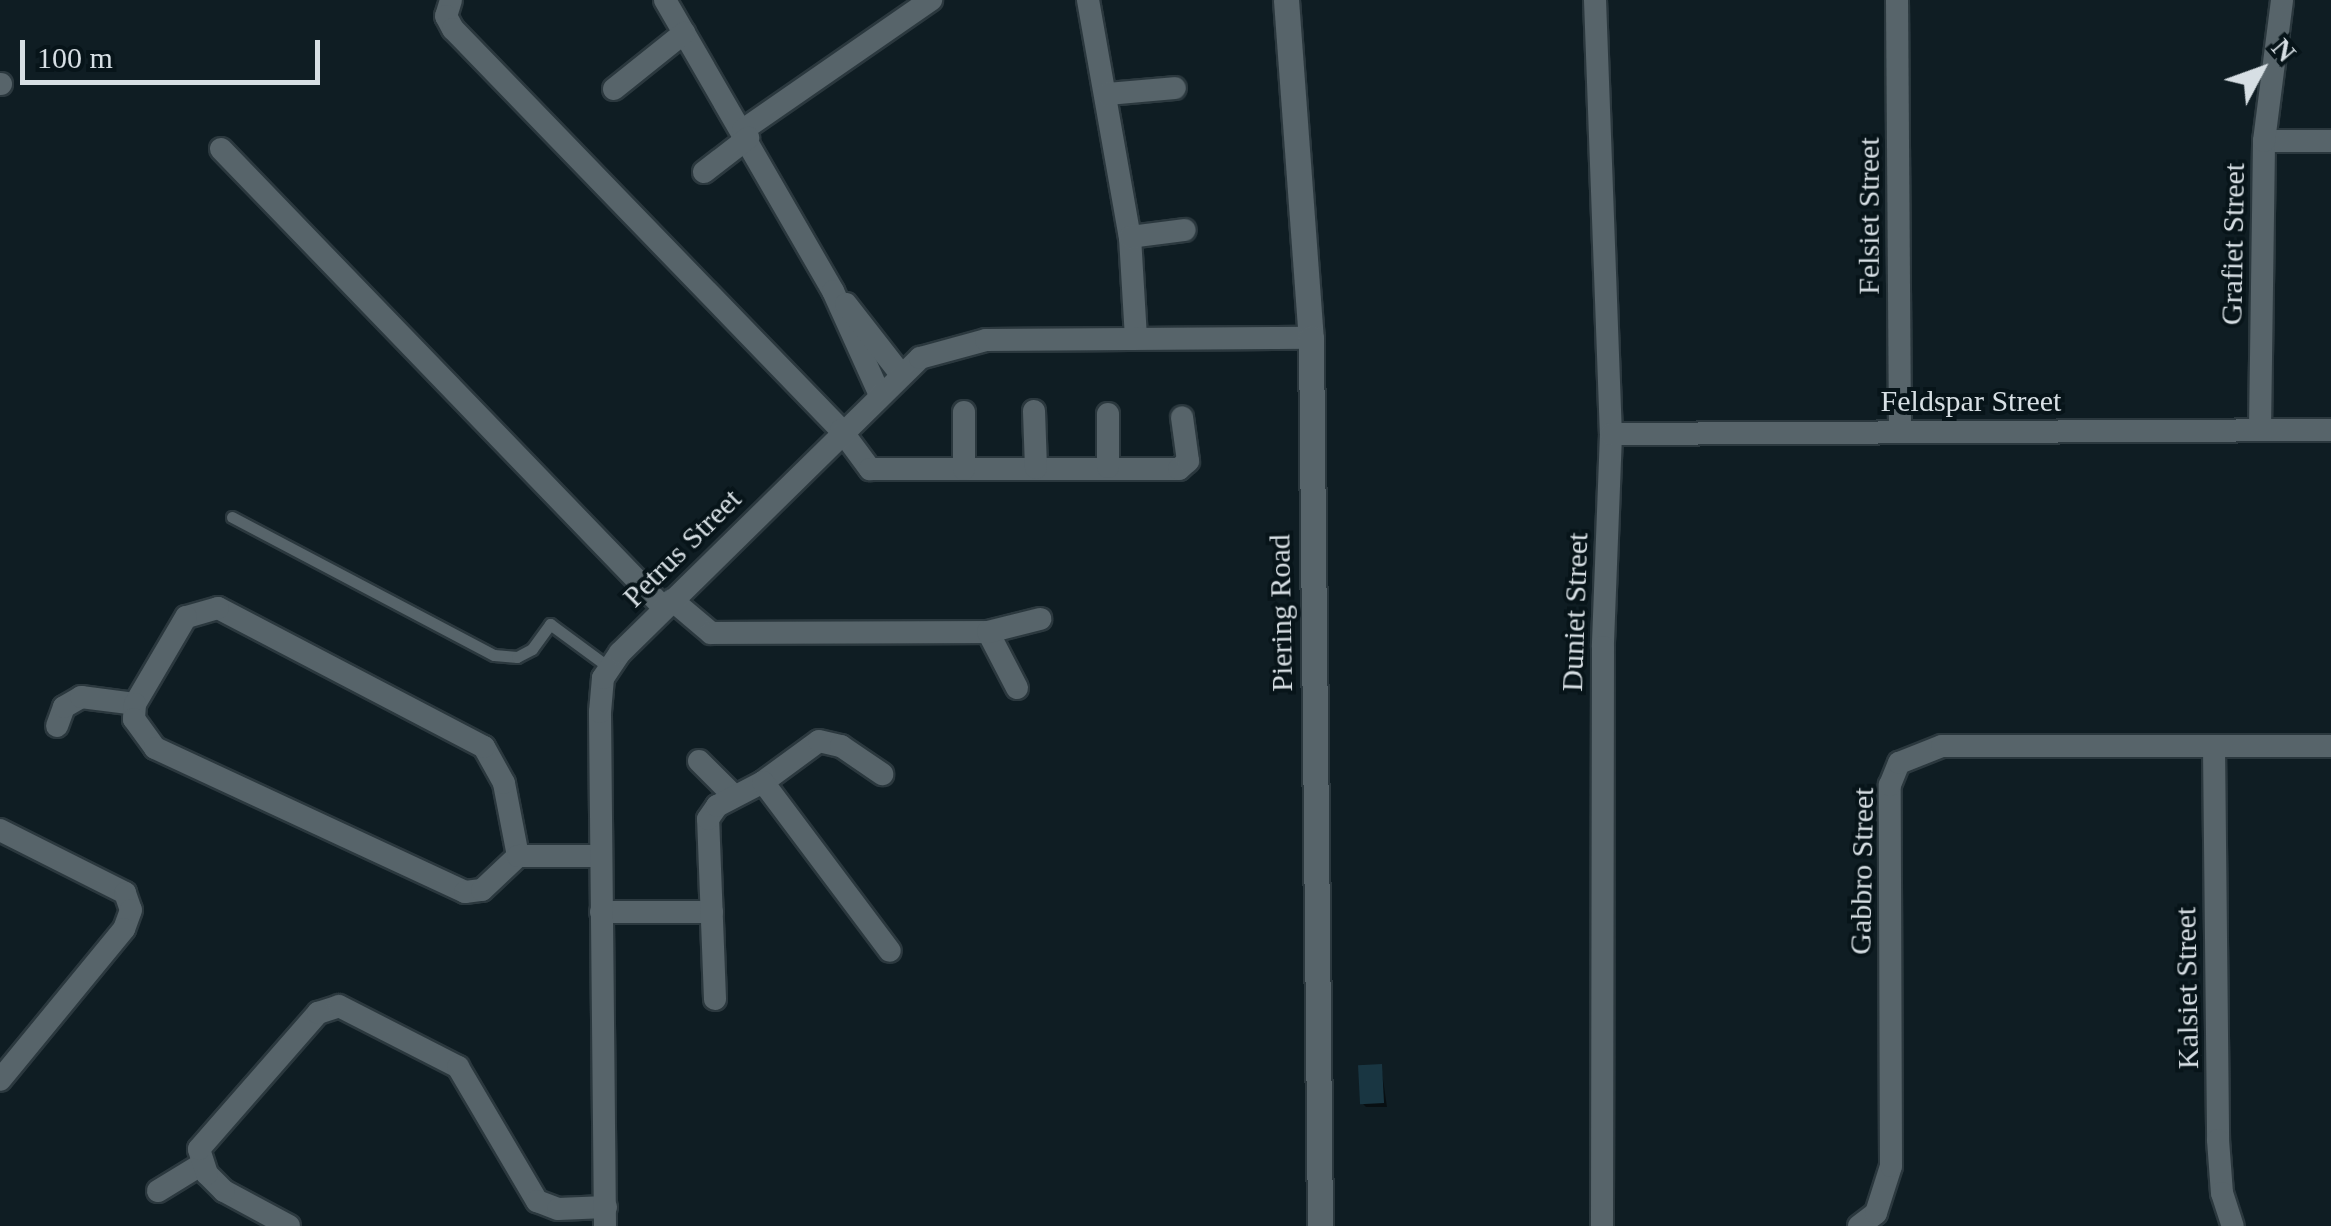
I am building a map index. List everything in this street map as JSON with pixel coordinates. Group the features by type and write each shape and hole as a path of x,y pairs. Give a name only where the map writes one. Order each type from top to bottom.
{"street":[{"path":"451,0 446,16 453,29 841,430 872,470 1184,466 1182,417"},
{"path":"665,0 833,291 879,392"},
{"path":"704,172 745,134 930,0"},
{"path":"1088,0 1130,237 1136,339"},
{"name":"Piering Road","path":"1286,0 1311,338 1320,1226"},
{"name":"Duniet Street","path":"1595,0 1611,434 1603,647 1602,1226"},
{"name":"Felsiet Street","path":"1897,0 1900,431"},
{"name":"Grafiet Street","path":"2260,430 2264,141 2282,0"},
{"path":"614,89 684,33"},
{"path":"1107,94 1175,88"},
{"path":"2264,141 2331,141"},
{"path":"222,149 668,604 711,633 988,632 1040,620"},
{"path":"1130,237 1186,230"},
{"path":"833,291 882,343 899,372"},
{"name":"Petrus Street","path":"610,668 668,604 899,372 962,342 1311,338"},
{"path":"1034,411 1036,468"},
{"path":"964,412 964,469"},
{"path":"1108,414 1108,467"},
{"name":"Feldspar Street","path":"1611,434 2331,430"},
{"path":"518,856 504,783 484,747 218,608 186,617 135,704 134,719 156,748 450,886 482,890 518,856 601,856"},
{"path":"988,632 1017,688"},
{"path":"537,1201 558,1209 605,1216 600,712 610,668"},
{"path":"57,726 64,708 80,697 135,704"},
{"path":"715,999 708,820 734,796 763,782 819,742 841,746 882,774"},
{"name":"Gabbro Street","path":"1860,1226 1876,1213 1891,1166 1890,785 1899,763 1942,746 2331,746"},
{"name":"Kalsiet Street","path":"2214,747 2218,1140 2222,1193 2233,1226"},
{"path":"699,761 734,796"},
{"path":"763,782 890,950"},
{"path":"0,830 125,893 131,910 124,929 0,1080"},
{"path":"601,912 712,912"},
{"path":"290,1226 224,1191 202,1164 204,1142 318,1013 345,1006 458,1067 537,1201 541,1226"},
{"path":"158,1191 202,1164"}],"lane":[{"path":"232,516 494,655 517,658 532,650 550,624 610,668"}],"building":[{"path":"1382,1064 1384,1103 1360,1104 1358,1065"}]}
